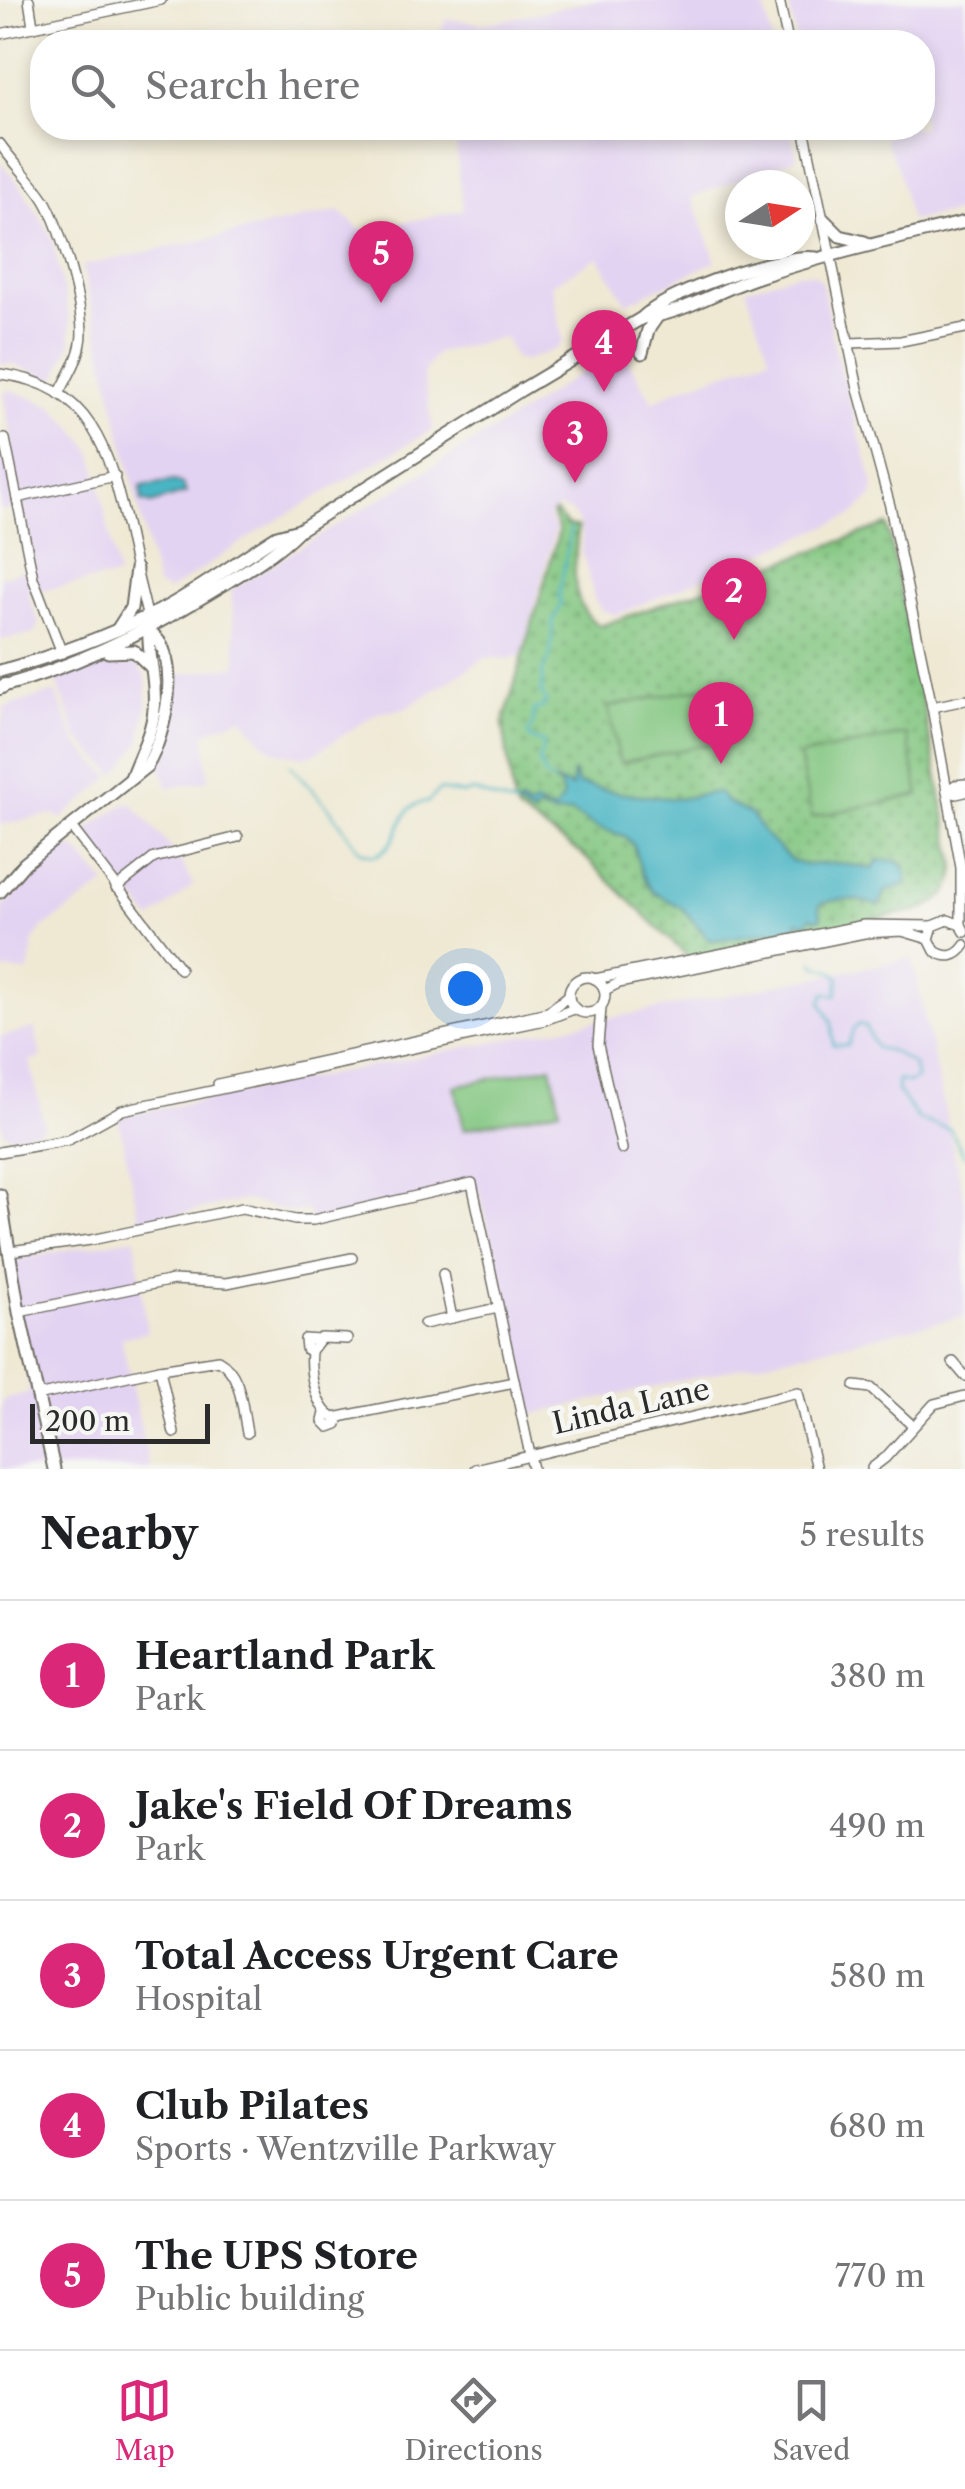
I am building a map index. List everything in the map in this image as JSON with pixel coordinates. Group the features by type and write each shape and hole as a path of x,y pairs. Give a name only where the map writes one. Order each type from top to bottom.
{"main road":[{"path":"822,218 840,236 874,244"},
{"path":"642,318 656,317 730,286 806,265 816,258 965,222"},
{"path":"99,654 276,536 299,530 642,318 652,308 728,276 803,256 816,258"},
{"path":"642,353 656,317"},
{"path":"116,631 131,608 136,569"},
{"path":"1,683 116,631 149,624"},
{"path":"131,778 152,723 149,624"},
{"path":"0,892 25,863 150,762 166,722 168,676 159,640 149,624"},
{"path":"1,683 99,654 128,650 140,654 158,678 160,715 166,722"},
{"path":"150,762 156,732 152,723"},
{"path":"0,1195 20,1312 54,1469"}],"street":[{"path":"28,0 34,26"},
{"path":"0,34 162,0"},
{"path":"780,0 786,30"},
{"path":"0,1152 68,1140 110,1110 133,1102 548,1012 568,996 579,978 595,979 864,925 934,926 954,910 961,868 949,791 890,506 863,408 806,140"},
{"path":"0,144 46,202 66,255 82,336 74,365 59,394"},
{"path":"849,343 901,341 965,328"},
{"path":"0,374 31,380 59,394 81,412 97,433 115,476 149,624"},
{"path":"0,440 4,439 33,578 62,653"},
{"path":"16,498 115,476"},
{"path":"932,707 965,700"},
{"path":"949,791 955,785 965,784"},
{"path":"949,791 965,792"},
{"path":"72,828 180,969"},
{"path":"116,888 167,852 238,837"},
{"path":"945,920 963,928 960,886"},
{"path":"930,939 934,926"},
{"path":"605,990 619,982 873,931 902,931 930,939 940,955 948,957 963,951"},
{"path":"595,979 605,990 598,1046"},
{"path":"568,996 598,1046 622,1149"},
{"path":"88,1126 134,1108 601,1008"},
{"path":"10,1252 92,1240 242,1208 294,1220 313,1220 472,1183 533,1469"},
{"path":"20,1312 173,1280 228,1283 352,1258"},
{"path":"443,1274 452,1318"},
{"path":"424,1324 498,1308"},
{"path":"347,1339 328,1336 319,1340 311,1352 320,1404 325,1413 340,1418 514,1382"},
{"path":"37,1396 218,1360 236,1380 247,1433"},
{"path":"953,1362 965,1376"},
{"path":"160,1369 174,1433"},
{"path":"856,1386 870,1388 913,1426"},
{"name":"Linda Lane","path":"476,1469 798,1392 816,1469"},
{"path":"872,1468 934,1404 965,1396"}],"shaded area":[{"path":"596,0 763,0 769,30 441,30 447,19 485,24"},
{"path":"788,0 965,0 965,210 910,221 898,168 884,140 935,140 935,30 794,30"},
{"path":"455,140 793,140 797,158 765,170 725,170 725,185 692,197 716,261 627,303 598,257 552,284 563,342 556,349 524,361 515,359 505,337 436,353 423,374 433,429 259,531 169,591 157,586 82,266 339,211 362,231 463,210"},
{"path":"0,162 22,188 52,237 71,343 55,380 12,364 0,364"},
{"path":"798,273 814,274 822,282 835,351 874,485 872,497 851,516 616,615 602,610 595,601 578,520 558,507 548,515 555,530 521,655 508,659 487,657 405,709 377,713 314,754 302,757 275,751 242,717 204,733 209,780 168,788 160,764 178,674 237,666 231,590 523,412 607,355 627,359 653,402 678,389 770,357 746,289"},
{"path":"11,390 53,406 85,441 94,458 118,576 28,593 39,625 34,634 0,640 0,577 35,567 21,507 0,511 0,448 13,447 3,393"},
{"path":"119,655 131,657 146,677 147,705 140,743 116,775 78,738 56,680"},
{"path":"55,692 77,744 111,777 61,819 54,814 0,825 0,738 5,707"},
{"path":"132,803 180,859 193,885 151,920 84,832"},
{"path":"67,848 75,848 106,884 43,928 34,940 29,972 0,970 3,907 35,873"},
{"path":"912,958 965,1204 965,1316 530,1415 479,1188 312,1226 307,1210 290,1212 245,1200 140,1222 118,1117"},
{"path":"35,1028 41,1058 30,1061 44,1124 40,1130 13,1136 4,1133 0,1116 0,1037"},
{"path":"135,1238 147,1332 121,1338 150,1469 0,1469 2,1401 30,1392 5,1261"}],"green space":[{"path":"555,512 567,525 578,528 577,595 589,617 600,626 887,525 955,864 951,887 943,897 923,909 689,958 582,854 519,812 514,804 503,724 559,531 552,514"},
{"path":"716,685 727,740 620,763 608,707"},
{"path":"907,734 919,795 812,817 799,756"},
{"path":"551,1066 560,1109 464,1129 455,1086"}],"water":[{"path":"174,481 183,485 186,493 151,504 142,501 141,486"},
{"path":"573,771 578,784 620,793 678,799 717,792 751,815 792,861 873,869 878,860 898,861 906,869 907,884 886,891 879,906 856,900 833,901 819,905 821,918 811,917 806,924 798,921 792,928 710,941 682,908 652,891 633,845 625,836 598,828 572,813 553,814 538,809 532,815 517,805 529,808 536,803 546,810 556,809 563,797 560,786 553,781 572,787"}],"waterway":[{"path":"553,781 546,777 539,762 544,743 531,739 528,733 534,709 542,708 547,701 542,695 542,672 550,657 553,620 561,605 559,595 571,528"},
{"path":"290,765 330,809 360,851 375,856 392,841 410,809 428,802 439,790 465,794 473,791 516,806"},
{"path":"814,961 839,977 837,995 825,993 821,1002 832,1023 833,1045 848,1045 854,1028 860,1024 865,1026 876,1048 892,1051 914,1065 916,1079 909,1083 898,1080 897,1091 919,1120 950,1129 965,1157"}],"place":[{"name":"The UPS Store","path":"381,303"},
{"name":"Club Pilates","path":"604,392"},
{"name":"Total Access Urgent Care","path":"575,483"},
{"name":"Jake's Field Of Dreams","path":"734,640"},
{"name":"Heartland Park","path":"721,764"}]}
